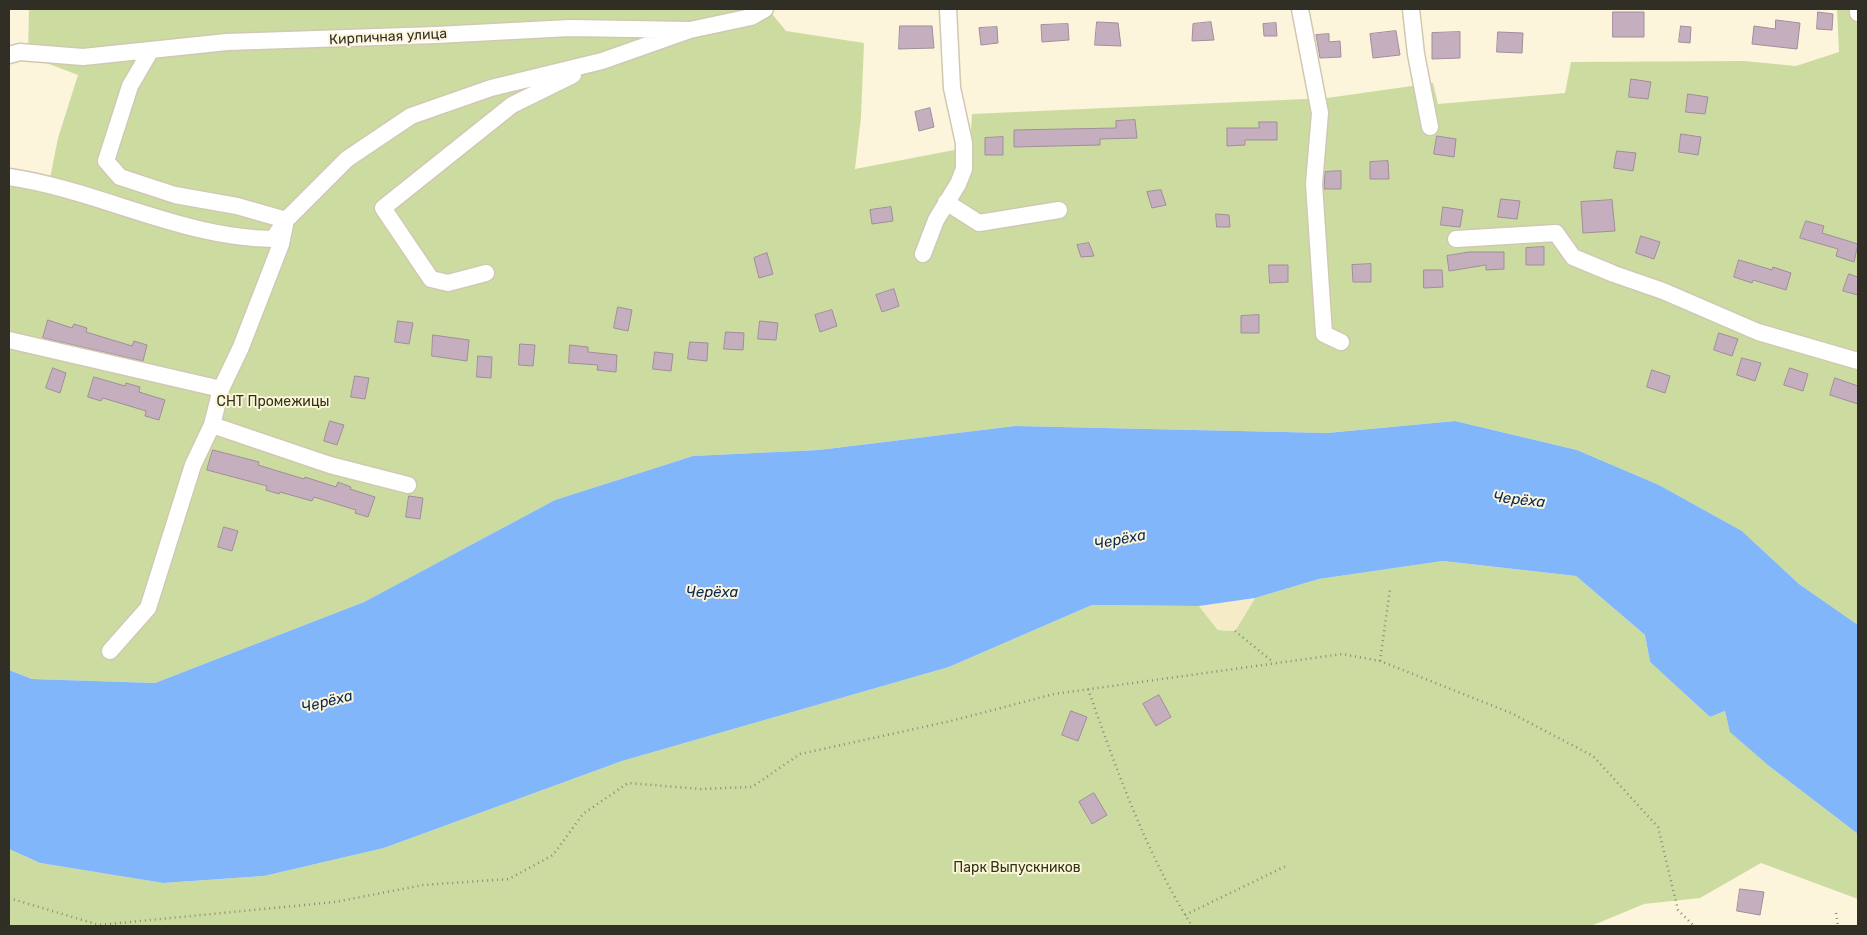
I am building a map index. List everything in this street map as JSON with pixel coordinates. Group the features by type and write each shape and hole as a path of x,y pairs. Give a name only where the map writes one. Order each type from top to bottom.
{"street":[{"name":"Кирпичная улица","path":"9,55 20,52 84,57 227,42 436,35 570,28 690,30 752,17 765,9"},
{"path":"923,254 936,220 958,184 964,169 960,119 952,88 948,9"},
{"path":"1300,9 1320,113 1314,184 1324,334 1341,342"},
{"path":"1412,9 1416,54 1430,127"},
{"path":"9,177 36,181 162,220 248,239 273,239 286,220 347,158 411,116 491,88 602,61 690,30"},
{"path":"150,50 130,86 106,161 120,177 166,192 237,206 286,220"},
{"path":"486,273 448,283 431,279 383,208 512,105 602,61"},
{"path":"946,202 979,223 1059,210"},
{"path":"110,651 148,608 193,465 212,425 221,389 241,347 281,244 286,220"},
{"path":"1456,240 1556,233 1574,257 1614,274 1663,291 1758,332 1858,361"},
{"path":"9,340 221,389"},
{"path":"212,425 330,465 408,485"}],"path":[{"path":"1380,661 1390,589"},
{"path":"1235,631 1273,662"},
{"path":"9,898 100,925 335,902 423,885 509,879 553,855 583,814 628,783 702,790 752,787 800,754 951,721 1054,694 1273,662 1342,654 1380,661 1511,714 1593,756 1658,827 1678,910 1694,926"},
{"path":"1088,689 1117,771 1167,886 1192,926"},
{"path":"1185,915 1286,866"},
{"path":"1836,913 1838,926"}],"green space":[{"name":"СНТ Промежицы","path":"29,9 768,9 786,31 864,43 861,117 855,169 970,147 972,114 1327,98 1433,83 1438,104 1565,93 1571,62 1744,61 1796,66 1839,52 1837,9 1858,9 1858,625 1799,584 1742,531 1659,485 1577,450 1455,421 1327,433 1015,426 819,450 693,456 555,500 364,602 155,683 32,679 9,670 9,171 50,178 58,138 78,75 28,56"},
{"name":"Парк Выпускников","path":"1443,561 1576,576 1645,635 1650,662 1710,717 1725,711 1731,732 1769,766 1858,834 1858,899 1761,863 1700,898 1644,904 1591,926 9,926 9,849 40,863 163,883 264,876 384,848 622,761 949,667 1092,605 1199,606 1218,630 1235,631 1255,598 1319,579"}],"sand":[{"path":"1255,598 1235,631 1218,630 1199,606"}],"water":[{"name":"Черёха","path":"1455,421 1577,450 1659,485 1742,531 1799,584 1858,625 1858,834 1769,766 1730,732 1725,711 1710,717 1650,662 1645,635 1576,576 1443,561 1319,579 1255,598 1199,606 1092,605 949,667 622,761 384,848 264,876 163,883 40,863 9,849 9,670 32,679 155,683 364,602 555,500 693,456 819,450 1015,426 1327,433"}],"building":[{"path":"1613,12 1644,12 1644,37 1613,37"},
{"path":"1818,12 1833,14 1832,30 1817,29"},
{"path":"1776,20 1800,23 1797,49 1752,44 1754,26 1775,29"},
{"path":"1097,22 1118,23 1121,46 1095,45"},
{"path":"1211,22 1214,40 1192,41 1193,24"},
{"path":"1276,23 1277,36 1264,36 1263,24"},
{"path":"1068,24 1069,40 1042,42 1041,25"},
{"path":"900,26 932,26 934,48 899,49"},
{"path":"1681,26 1691,27 1690,43 1679,42"},
{"path":"997,27 998,43 981,45 979,28"},
{"path":"1396,31 1400,55 1373,58 1370,34"},
{"path":"1460,32 1460,58 1432,59 1432,33"},
{"path":"1498,32 1523,33 1522,53 1497,52"},
{"path":"1329,34 1329,42 1340,41 1341,57 1320,58 1316,35"},
{"path":"1631,79 1651,82 1648,99 1629,97"},
{"path":"1688,94 1708,97 1705,114 1686,112"},
{"path":"930,108 934,127 919,131 915,112"},
{"path":"1135,120 1137,138 1100,139 1100,145 1014,147 1014,130 1116,128 1116,121"},
{"path":"1259,122 1277,122 1277,140 1245,140 1245,145 1227,146 1227,128 1259,128"},
{"path":"1681,134 1701,137 1698,155 1679,152"},
{"path":"1437,136 1456,139 1454,157 1434,154"},
{"path":"1003,137 1003,155 985,155 985,138"},
{"path":"1617,151 1636,153 1633,171 1614,168"},
{"path":"1388,161 1389,179 1370,179 1370,162"},
{"path":"1341,171 1341,189 1324,189 1325,172"},
{"path":"1161,190 1166,205 1152,208 1147,192"},
{"path":"1501,199 1520,201 1517,219 1498,217"},
{"path":"1612,200 1615,231 1583,233 1581,202"},
{"path":"891,207 893,221 872,224 870,210"},
{"path":"1443,207 1463,210 1460,227 1441,225"},
{"path":"1216,214 1229,215 1230,227 1217,227"},
{"path":"1806,221 1824,226 1822,233 1858,244 1854,262 1836,256 1838,249 1800,238"},
{"path":"1641,236 1660,242 1654,259 1636,253"},
{"path":"1089,243 1094,256 1081,257 1077,245"},
{"path":"1544,247 1544,265 1526,265 1526,248"},
{"path":"1469,252 1504,252 1504,269 1486,270 1486,265 1449,271 1447,256"},
{"path":"767,253 773,274 759,278 754,258"},
{"path":"1739,260 1772,270 1773,267 1791,273 1786,290 1753,280 1752,283 1734,277"},
{"path":"1371,264 1371,282 1353,282 1352,265"},
{"path":"1269,265 1288,265 1288,282 1270,283"},
{"path":"1424,270 1442,270 1443,287 1424,288"},
{"path":"1849,274 1858,277 1858,295 1843,291"},
{"path":"894,289 899,306 882,312 876,295"},
{"path":"618,307 632,310 628,331 614,328"},
{"path":"832,310 837,326 820,332 815,315"},
{"path":"1259,315 1259,333 1241,333 1241,316"},
{"path":"48,320 72,328 74,324 87,328 86,332 132,346 134,341 147,345 143,361 43,338"},
{"path":"398,321 413,323 409,344 395,342"},
{"path":"760,321 778,323 776,340 758,339"},
{"path":"726,332 744,333 743,350 724,349"},
{"path":"1719,333 1738,339 1732,356 1714,350"},
{"path":"433,335 469,340 467,361 432,356"},
{"path":"690,342 708,343 707,361 688,359"},
{"path":"520,344 535,345 533,366 519,365"},
{"path":"570,345 588,347 588,352 617,355 616,372 597,370 598,365 569,363"},
{"path":"655,352 673,354 671,371 653,369"},
{"path":"478,356 492,357 491,378 477,377"},
{"path":"1742,358 1761,363 1755,381 1737,375"},
{"path":"53,368 66,373 60,393 46,388"},
{"path":"1790,368 1808,374 1803,391 1784,385"},
{"path":"1652,370 1670,376 1665,393 1647,387"},
{"path":"355,376 369,378 365,399 351,397"},
{"path":"94,377 125,386 126,383 140,387 139,392 165,400 159,420 145,416 146,411 103,398 101,401 88,397"},
{"path":"1835,378 1858,386 1858,404 1830,395"},
{"path":"330,421 344,425 337,445 324,441"},
{"path":"213,450 259,462 258,465 304,479 305,477 336,487 338,482 351,487 350,489 375,497 368,517 355,513 356,510 314,497 312,501 280,492 279,494 266,490 267,486 207,470"},
{"path":"409,496 423,498 420,519 406,517"},
{"path":"224,527 238,531 232,551 218,547"},
{"path":"1159,695 1171,717 1156,726 1143,704"},
{"path":"1071,711 1087,717 1078,741 1062,735"},
{"path":"1094,793 1107,815 1092,824 1079,802"},
{"path":"1740,889 1764,892 1760,915 1737,911"}]}
